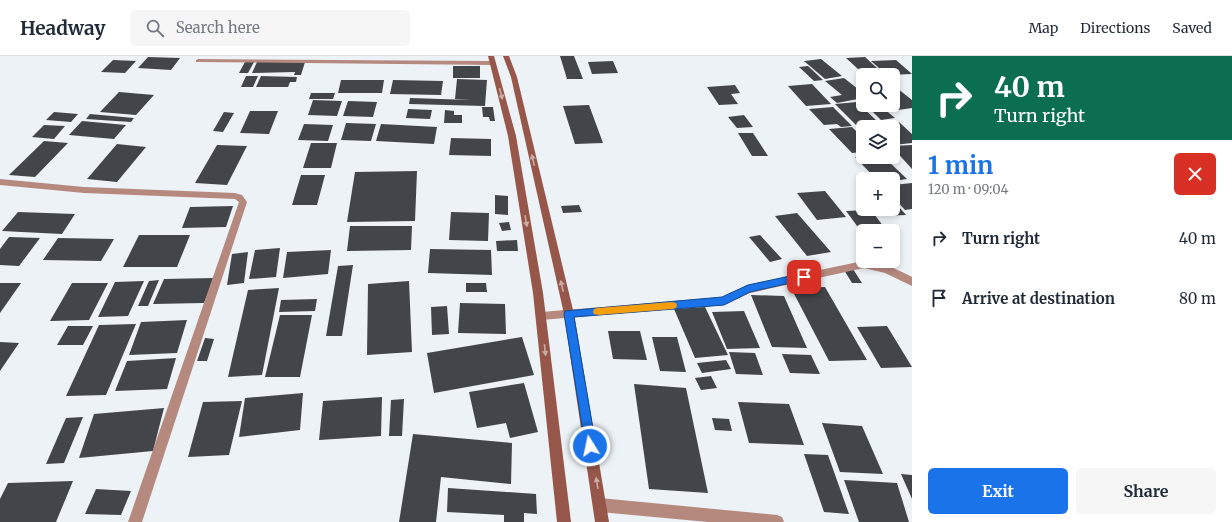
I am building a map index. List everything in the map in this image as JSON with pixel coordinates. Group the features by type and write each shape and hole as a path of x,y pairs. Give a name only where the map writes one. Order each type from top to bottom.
{"street":[{"path":"506,56 514,77 568,314 602,522"},
{"path":"198,61 492,59 512,136 541,316 564,522"},
{"path":"0,182 84,190 235,196 239,197 243,202 135,522"},
{"path":"541,316 724,301 748,289 864,264 880,266 895,272 912,282"},
{"path":"600,505 777,522"}],"building":[{"path":"560,56 574,56 583,79 567,79"},
{"path":"148,57 180,58 171,70 138,68"},
{"path":"865,57 877,68 857,68 846,58"},
{"path":"821,59 842,76 825,79 804,61"},
{"path":"113,60 136,61 125,73 101,72"},
{"path":"896,60 912,74 900,74 900,68 879,68 871,61"},
{"path":"613,61 618,73 592,74 588,62"},
{"path":"245,62 254,62 248,73 239,73"},
{"path":"257,62 305,62 301,75 294,75 295,72 252,73"},
{"path":"453,66 480,66 480,78 453,78"},
{"path":"808,66 823,80 814,81 799,67"},
{"path":"246,76 258,76 253,87 241,87"},
{"path":"261,76 297,77 296,82 290,82 288,87 256,87"},
{"path":"844,78 856,87 856,99 837,103 830,97 842,95 825,81"},
{"path":"457,79 487,80 485,106 409,104 410,98 471,100 455,99"},
{"path":"341,80 384,80 382,93 338,93"},
{"path":"393,80 443,81 441,95 390,94"},
{"path":"812,84 831,104 806,106 788,86"},
{"path":"735,85 740,93 731,94 738,104 719,105 707,87"},
{"path":"900,91 912,100 912,108 900,110"},
{"path":"119,92 154,95 136,115 100,112"},
{"path":"311,93 335,93 333,99 309,99"},
{"path":"313,100 342,101 337,116 308,115"},
{"path":"348,101 377,102 373,117 343,116"},
{"path":"856,102 856,112 867,112 876,120 856,120 856,125 835,104"},
{"path":"589,105 603,143 575,144 563,106"},
{"path":"482,107 493,107 495,121 490,121 489,117 483,117"},
{"path":"833,107 852,126 841,127 837,124 824,125 809,109"},
{"path":"408,109 432,110 430,119 406,118"},
{"path":"445,110 454,111 454,115 462,115 462,123 444,123"},
{"path":"250,111 278,111 269,134 240,133"},
{"path":"54,112 78,114 71,122 46,120"},
{"path":"224,112 234,113 223,132 213,131"},
{"path":"873,112 889,113 875,114"},
{"path":"889,113 895,118 881,120 875,114"},
{"path":"90,114 134,118 131,122 86,119"},
{"path":"744,115 753,127 737,128 728,117"},
{"path":"82,121 126,125 114,139 69,135"},
{"path":"346,123 376,124 371,141 341,140"},
{"path":"900,123 912,134 912,143 900,144"},
{"path":"304,124 333,125 328,141 298,140"},
{"path":"381,124 437,127 434,144 376,141"},
{"path":"44,125 65,126 54,139 32,137"},
{"path":"852,127 856,131 856,153 852,153 829,129"},
{"path":"738,133 753,133 768,156 752,156"},
{"path":"451,138 491,139 491,156 449,155"},
{"path":"44,141 68,143 35,177 9,175"},
{"path":"311,143 337,143 331,168 303,168"},
{"path":"117,144 146,147 117,182 87,179"},
{"path":"217,145 247,146 227,185 195,183"},
{"path":"912,145 912,169 900,156 900,146"},
{"path":"862,164 891,164 900,172 869,172"},
{"path":"417,171 415,221 347,222 355,172"},
{"path":"900,172 907,179 900,180"},
{"path":"301,175 325,175 317,205 292,205"},
{"path":"912,183 912,209 905,210 900,205 900,184"},
{"path":"825,191 846,217 817,220 797,193"},
{"path":"495,195 508,196 508,215 495,214"},
{"path":"579,205 582,212 563,213 561,206"},
{"path":"233,206 226,227 182,228 190,207"},
{"path":"900,208 906,215 900,215"},
{"path":"846,211 856,211 856,216 876,216 882,224 856,225"},
{"path":"18,212 75,214 62,234 2,231"},
{"path":"451,212 489,213 488,241 449,240"},
{"path":"797,213 831,252 807,256 775,216"},
{"path":"509,222 511,230 502,231 499,223"},
{"path":"350,226 412,226 411,250 347,251"},
{"path":"139,235 190,235 177,267 123,267"},
{"path":"760,235 782,259 770,262 749,237"},
{"path":"9,237 40,238 19,266 0,265 0,249"},
{"path":"58,238 114,239 101,261 43,260"},
{"path":"517,240 518,251 497,251 496,241"},
{"path":"280,248 276,277 249,279 255,250"},
{"path":"430,249 491,250 492,275 428,273"},
{"path":"331,250 328,274 283,278 287,252"},
{"path":"248,252 244,283 227,285 232,254"},
{"path":"353,265 342,336 326,336 338,266"},
{"path":"853,269 862,283 852,283 844,270"},
{"path":"214,278 204,303 153,304 164,279"},
{"path":"159,280 148,306 138,306 149,281"},
{"path":"144,281 128,316 98,317 115,282"},
{"path":"409,281 412,352 367,355 368,284"},
{"path":"0,283 21,283 0,313"},
{"path":"72,283 108,283 89,320 50,321"},
{"path":"466,283 486,283 487,292 466,292"},
{"path":"825,287 867,360 829,361 791,288"},
{"path":"279,288 262,375 228,377 248,290"},
{"path":"751,295 784,296 807,348 772,347"},
{"path":"317,299 315,311 279,312 281,300"},
{"path":"460,303 505,304 506,334 458,333"},
{"path":"447,306 449,334 432,335 431,307"},
{"path":"705,307 728,355 695,358 674,309"},
{"path":"744,311 760,348 727,349 712,312"},
{"path":"280,315 312,315 300,377 265,377"},
{"path":"187,320 177,353 129,355 141,322"},
{"path":"136,324 106,395 66,396 99,325"},
{"path":"68,326 93,326 83,345 57,345"},
{"path":"887,326 912,367 881,368 857,327"},
{"path":"608,331 640,331 647,360 613,359"},
{"path":"522,337 534,375 434,393 427,353"},
{"path":"652,337 677,337 686,372 660,371"},
{"path":"205,338 214,339 207,361 197,361"},
{"path":"0,342 19,343 0,371"},
{"path":"729,352 755,353 763,375 736,374"},
{"path":"782,354 811,355 820,374 790,373"},
{"path":"176,358 167,389 115,391 127,361"},
{"path":"726,360 731,369 702,373 697,363"},
{"path":"711,376 717,388 701,390 695,378"},
{"path":"524,383 538,432 510,438 506,423 477,428 469,392"},
{"path":"634,384 686,388 708,493 649,489"},
{"path":"303,393 300,430 239,437 245,398"},
{"path":"382,397 381,436 319,440 323,401"},
{"path":"404,399 402,436 389,436 391,400"},
{"path":"242,401 229,455 188,457 203,402"},
{"path":"738,402 789,404 804,445 749,443"},
{"path":"164,408 153,451 79,458 94,414"},
{"path":"83,417 64,463 46,464 66,418"},
{"path":"712,418 729,419 732,431 715,430"},
{"path":"822,423 862,426 883,474 840,472"},
{"path":"413,434 512,443 511,484 441,477 436,522 399,522"},
{"path":"804,454 828,455 849,514 824,512"},
{"path":"901,474 912,475 912,499"},
{"path":"844,480 897,483 909,522 859,522"},
{"path":"73,481 56,522 0,522 0,499 8,483"},
{"path":"448,488 536,494 537,514 524,513 524,522 504,522 504,515 447,512"},
{"path":"96,489 131,491 121,515 85,514"}],"slow traffic":[{"path":"598,312 672,305"}],"route":[{"path":"590,446 568,314 724,301 748,289 804,277"}]}
